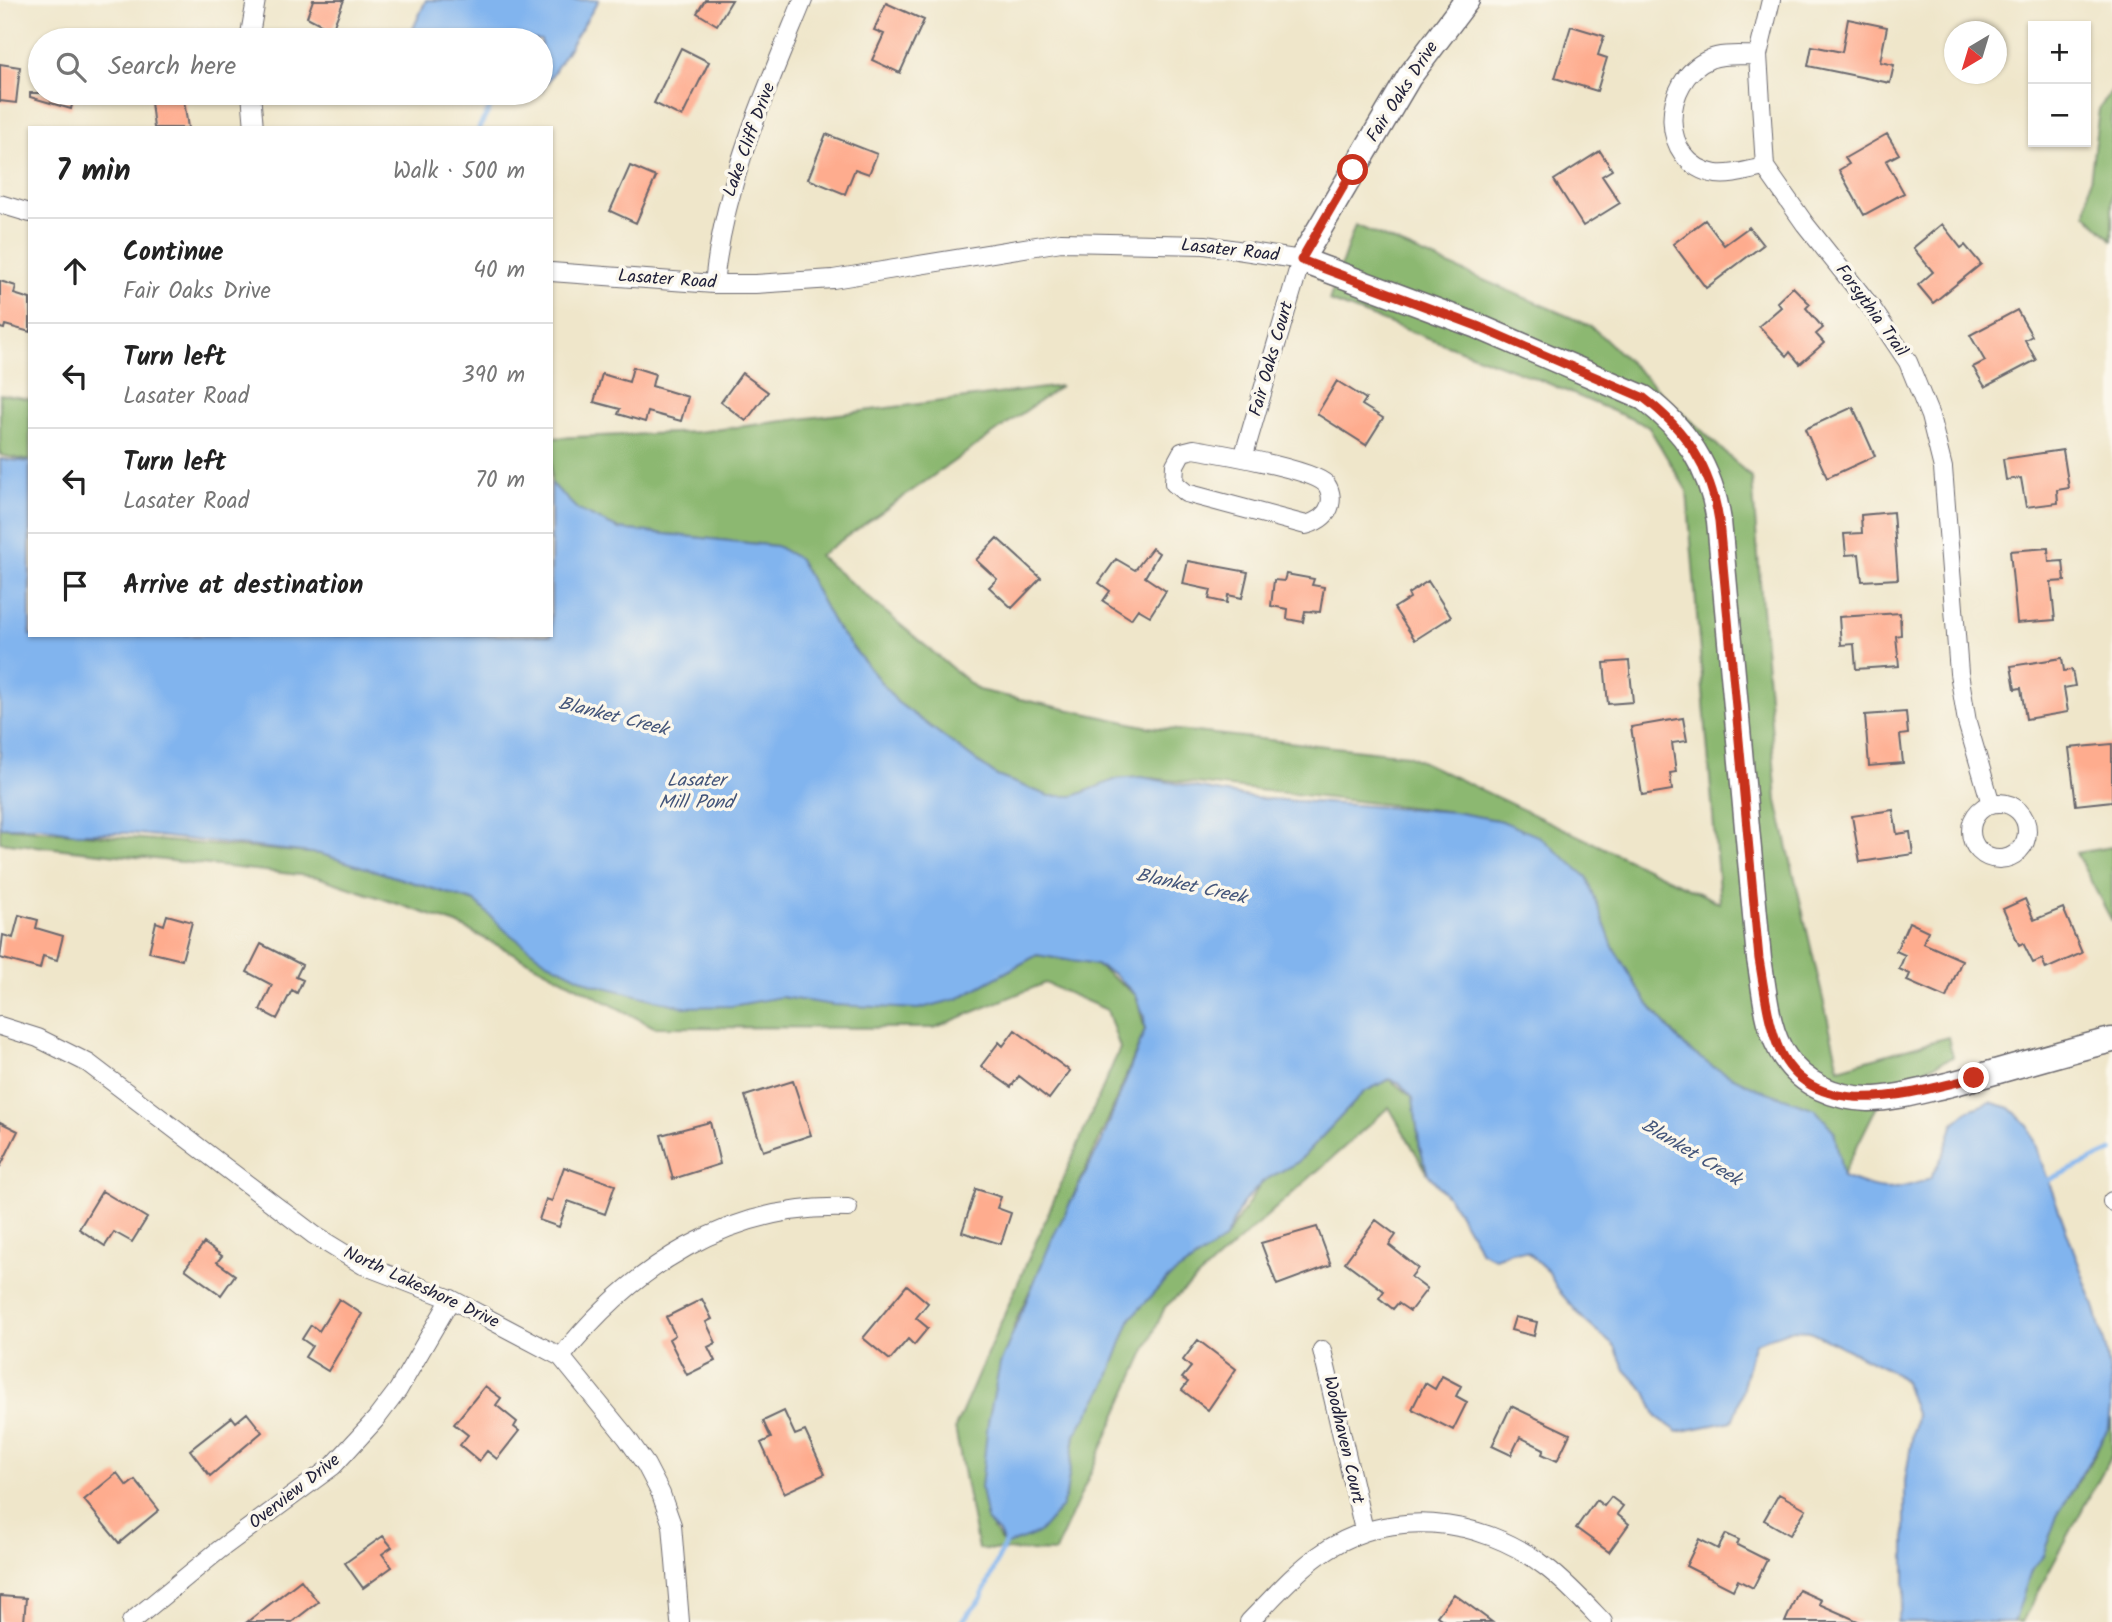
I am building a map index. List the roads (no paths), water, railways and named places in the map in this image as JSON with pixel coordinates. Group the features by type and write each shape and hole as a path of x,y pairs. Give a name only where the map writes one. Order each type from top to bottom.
{"street":[{"path":"251,28 256,0"},
{"name":"Lake Cliff Drive","path":"714,284 729,195 745,146 803,0"},
{"name":"Fair Oaks Drive","path":"1301,260 1409,77 1467,0"},
{"path":"1758,55 1712,57 1693,68 1674,97 1671,124 1679,149 1698,165 1714,173 1732,174 1765,167 1758,55 1771,0"},
{"path":"252,105 254,126"},
{"name":"Forsythia Trail","path":"1765,167 1805,224 1871,307 1908,362 1930,416 1943,468 1959,673 1967,722 1992,803"},
{"path":"0,204 28,213"},
{"name":"Lasater Road","path":"553,272 714,284 833,279 1062,242 1205,245 1301,260 1477,326 1644,398 1663,412 1687,438 1699,457 1710,481 1719,521 1759,959 1778,1046 1797,1072 1821,1089 1836,1094 1884,1098 1974,1078 2112,1040"},
{"name":"Fair Oaks Court","path":"1242,458 1301,260"},
{"path":"1194,449 1242,458 1312,476 1325,483 1330,493 1330,504 1324,515 1306,525 1186,493 1174,483 1175,466 1182,452 1194,449"},
{"name":"North Lakeshore Drive","path":"0,1026 38,1038 88,1063 314,1235 363,1265 451,1299 561,1357 627,1438 646,1465 661,1494 673,1525 680,1622"},
{"path":"561,1357 588,1323 636,1279 699,1240 780,1211 811,1207 848,1208"},
{"name":"Overview Drive","path":"131,1622 209,1558 333,1466 376,1419 398,1390 451,1299"},
{"name":"Woodhaven Court","path":"1322,1350 1364,1530"},
{"path":"1249,1622 1318,1556 1364,1530 1431,1522 1487,1535 1518,1549 1545,1566 1603,1622"}],"water":[{"path":"426,0 599,0 553,73 553,28 413,28"},
{"name":"Lasater Mill Pond","path":"0,459 28,462 28,637 553,637 553,485 578,510 619,529 776,546 799,559 835,626 897,702 997,776 1049,796 1074,796 1117,779 1141,777 1254,798 1454,812 1502,821 1540,837 1587,877 1613,947 1645,1000 1668,1028 1686,1048 1713,1067 1756,1088 1815,1109 1834,1131 1843,1177 1886,1189 1930,1179 1944,1153 1954,1123 1969,1110 1990,1102 2010,1108 2028,1125 2094,1306 2111,1380 2109,1427 2057,1516 2043,1555 2031,1571 2012,1622 1897,1622 1905,1592 1905,1481 1916,1414 1905,1382 1895,1373 1810,1331 1790,1330 1755,1343 1732,1421 1678,1432 1657,1417 1646,1392 1625,1370 1615,1347 1585,1321 1557,1289 1549,1272 1527,1252 1514,1251 1495,1258 1481,1252 1452,1202 1428,1174 1420,1148 1413,1098 1399,1083 1389,1079 1364,1092 1298,1162 1263,1181 1242,1204 1224,1240 1167,1279 1131,1318 1106,1384 1075,1435 1066,1495 1061,1508 1039,1533 1005,1546 999,1533 987,1521 981,1488 988,1422 1000,1364 1053,1237 1102,1141 1145,1030 1144,1017 1136,995 1114,974 1096,965 1037,955 957,999 918,1009 833,1005 781,997 732,1006 684,1007 592,984 546,961 507,932 476,902 321,854 129,833 76,833 41,827 0,827"}],"waterway":[{"path":"480,126 491,105"},
{"name":"Blanket Creek","path":"2044,1182 2112,1151"},
{"path":"961,1622 981,1599 1006,1541"}]}
